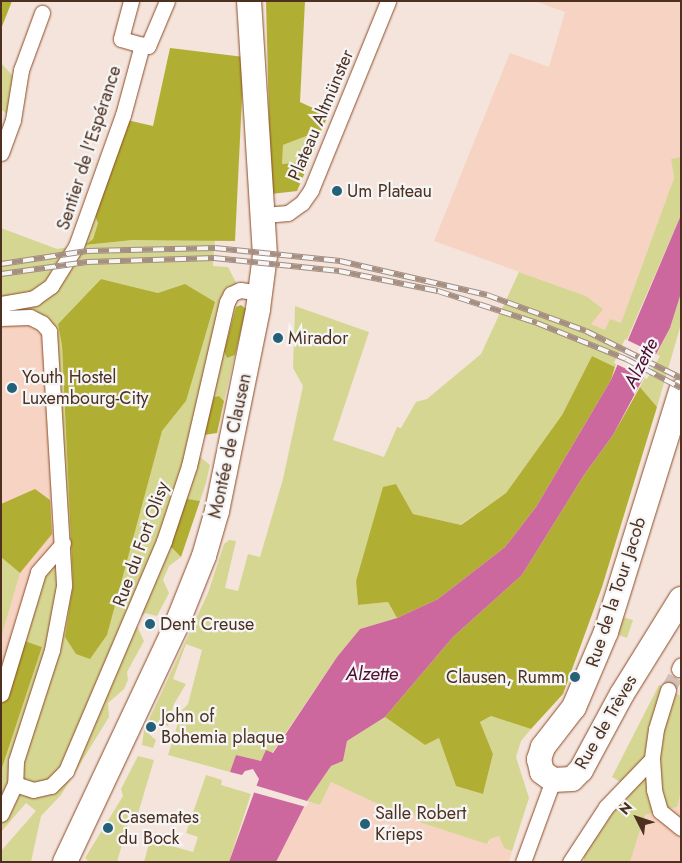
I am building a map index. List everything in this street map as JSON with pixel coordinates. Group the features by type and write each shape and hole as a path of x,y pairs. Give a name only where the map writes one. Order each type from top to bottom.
{"main road":[{"name":"Montée de Clausen","path":"65,862 174,631 204,556 217,511 261,292 265,255 264,215 249,1"},
{"name":"Rue de la Tour Jacob","path":"553,780 542,772 539,759 543,747 574,707 602,640 681,391"},
{"name":"Rue de Trèves","path":"553,780 572,779 581,770 622,694 681,599"}],"street":[{"path":"131,1 121,39 142,44"},
{"name":"Sentier de l'Espérance","path":"1,304 34,298 51,286 76,246 114,140 142,44 148,46 167,1"},
{"name":"Plateau Altmünster","path":"264,215 288,213 302,203 311,190 388,1"},
{"path":"1,153 13,120 21,70 42,13"},
{"name":"Rue du Fort Olisy","path":"15,784 33,790 51,786 66,771 164,541 189,466 227,302 231,294 240,290 261,292"},
{"path":"1,318 30,317 49,331 64,586 58,621 16,761 15,784 1,814"},
{"path":"1,694 38,572 63,544"},
{"path":"668,690 656,729 652,759 654,790 660,811 681,828"},
{"path":"570,862 606,807 652,759"},
{"name":"Rue de Trèves","path":"523,862 553,780"}],"shaded area":[{"path":"1,1 12,1 1,29"},
{"path":"266,1 305,1 300,102 328,115 322,130 283,145 282,164 310,161 297,191 271,194"},
{"path":"535,1 681,1 681,157 671,159 674,178 621,323 605,330 590,324 603,309 586,296 434,241 510,53 549,67 565,12"},
{"path":"170,48 244,57 235,241 133,240 85,245 93,239 98,223 95,216 127,120 153,126"},
{"path":"101,279 158,293 185,284 215,302 186,401 162,431 107,635 90,659 76,654 65,637 73,585 62,346 58,324"},
{"path":"1,304 42,323 63,543 1,694"},
{"path":"241,305 246,309 235,355 227,358 224,351 236,307"},
{"path":"592,356 615,367 611,380 536,507 505,547 438,599 397,618 388,602 358,605 356,581 383,487 396,484 413,514 461,525 506,493 562,415"},
{"path":"640,387 657,407 602,587 563,694 531,729 491,716 480,722 493,754 483,794 456,786 439,738 425,745 385,717 453,637 522,575 584,475 613,435"},
{"path":"219,396 224,401 217,433 204,435 214,397"},
{"path":"35,489 50,500 52,534 20,573 1,557 1,504"},
{"path":"187,499 200,501 181,557 170,546"},
{"path":"19,639 42,647 1,771 1,694"},
{"path":"331,782 391,809 397,807 414,813 488,844 490,839 499,836 504,848 512,851 509,862 276,862 307,801 320,805"},
{"path":"681,791 681,862 630,862 645,815 677,807"}],"green space":[{"path":"1,63 13,76 13,120 1,109"},
{"path":"127,120 95,216 98,223 93,239 86,245 133,240 215,240 213,266 228,267 240,290 224,351 227,358 235,355 224,401 219,396 214,397 199,456 210,465 200,501 187,500 170,546 181,557 169,566 163,580 169,593 157,616 145,613 139,618 137,626 144,641 127,672 128,680 124,689 108,703 109,717 61,795 41,816 31,862 1,862 1,851 36,811 26,803 1,832 1,771 42,647 19,639 38,572 63,543 49,331 8,318 1,304 1,228 57,249 76,246","holes":["101,279 158,293 186,401 162,431 66,637 73,585 62,346 58,324"]},
{"path":"322,130 310,161 281,164 283,145"},
{"path":"681,157 681,215 615,367 592,356 562,415 506,493 460,525 413,514 396,484 356,581 358,605 388,602 397,618 360,629 337,657 272,753 261,761 236,755 230,772 168,755 182,710 188,704 202,650 186,644 173,679 186,684 174,704 168,726 155,722 149,734 156,740 153,748 142,745 144,730 208,593 224,544 229,540 236,541 225,588 238,591 248,554 260,557 283,479 303,386 293,368 295,306 369,332 333,440 384,457 397,427 401,428 416,402 427,399 481,354 519,272 586,296 603,309 591,324 605,330 610,319 621,323 674,178 671,159"},
{"path":"681,293 681,324 657,407 640,387 670,328"},
{"path":"1,557 20,573 1,637"},
{"path":"622,617 633,620 627,638 616,634"},
{"path":"659,685 681,696 681,791 677,807 645,815 630,862 584,862 584,838 624,784 612,777"},
{"path":"491,716 531,729 521,741 516,757 529,798 512,851 504,848 499,836 490,839 487,844 416,821 414,813 397,807 391,810 331,782 320,805 307,801 331,766 343,761 347,741 385,717 425,745 439,738 456,785 483,794 493,754 480,722"},
{"path":"138,756 154,760 137,817 128,823 117,862 89,862 85,858 123,796 121,789"},
{"path":"206,775 222,780 221,785 251,794 229,862 144,862 150,840 193,852 198,837 186,833"}],"water":[{"name":"Alzette","path":"681,215 681,293 670,328 613,435 584,475 522,575 453,637 385,717 347,741 343,761 331,766 307,801 276,862 229,862 259,779 253,769 245,771 242,775 230,772 236,755 261,761 266,750 273,753 337,657 360,629 397,618 438,599 505,547 536,507 611,380"}],"pier":[{"path":"625,339 660,356 647,379 614,363"},
{"path":"254,785 309,802 306,807 249,791"}],"tunnel":[{"path":"668,690 679,669"}],"railway":[{"path":"1,264 87,251 215,248 340,261 487,295 586,331 681,378"},
{"path":"1,274 87,262 214,258 339,271 438,291 537,323 626,359 681,388"}],"place":[{"name":"Um Plateau","path":"337,191"},
{"name":"Mirador","path":"278,338"},
{"name":"Youth Hostel Luxembourg-City","path":"12,388"},
{"name":"Dent Creuse","path":"150,624"},
{"name":"Clausen, Rumm","path":"575,677"},
{"name":"John of Bohemia plaque","path":"151,727"},
{"name":"Salle Robert Krieps","path":"365,824"},
{"name":"Casemates du Bock","path":"108,828"}]}
